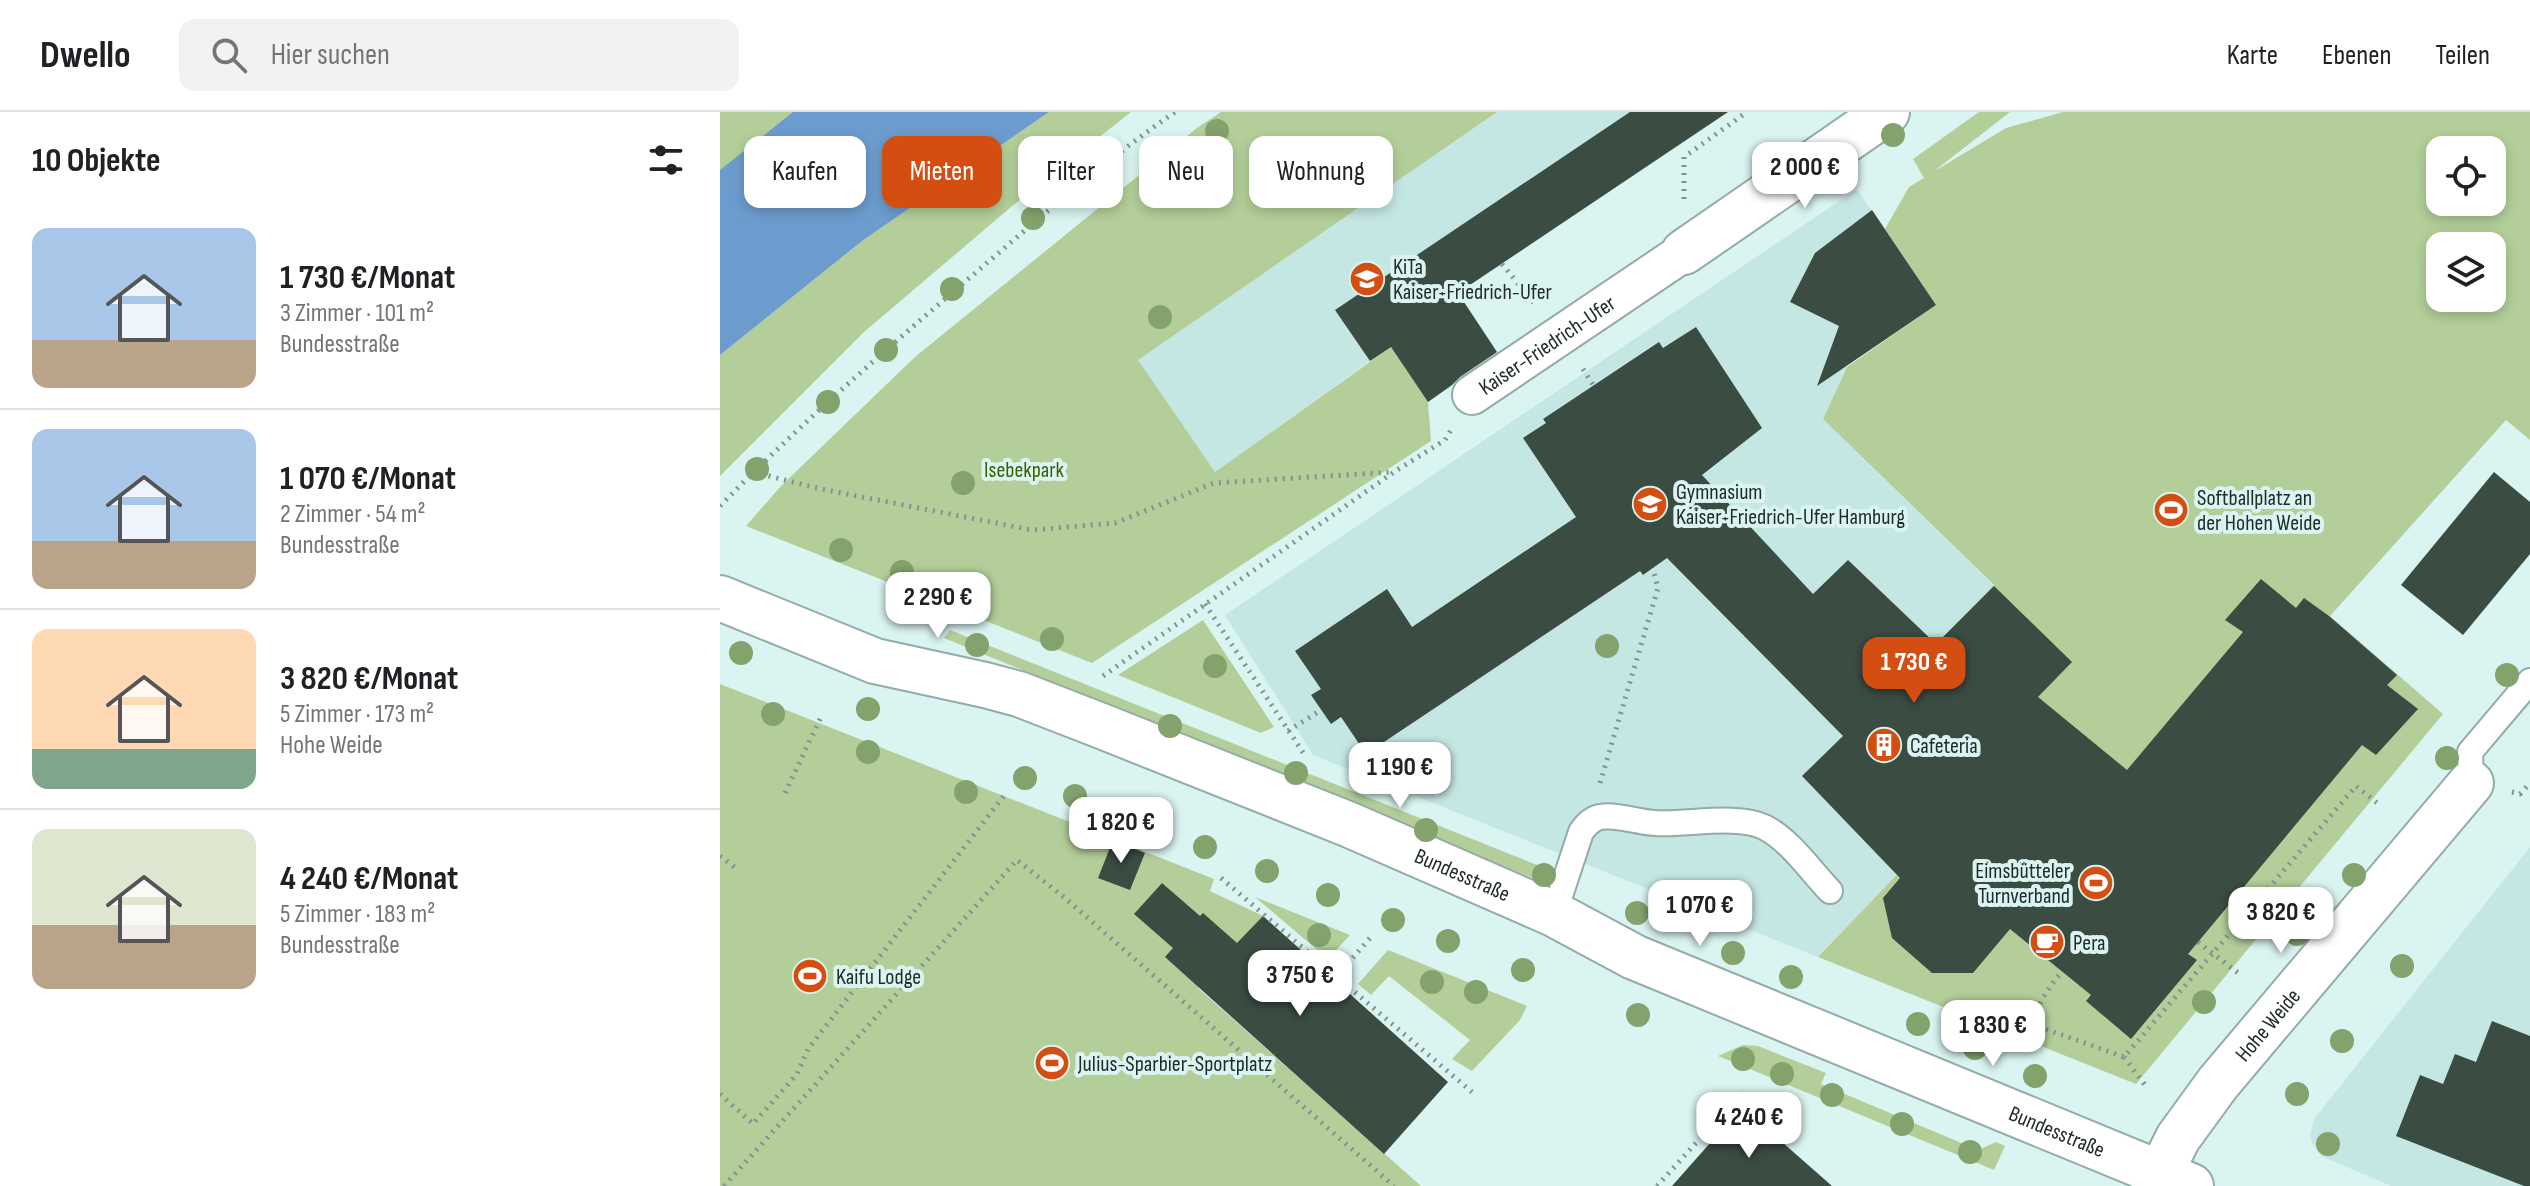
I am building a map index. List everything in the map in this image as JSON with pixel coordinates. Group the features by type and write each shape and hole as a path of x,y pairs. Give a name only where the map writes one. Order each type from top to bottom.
{"street":[{"name":"Kaiser-Friedrich-Ufer","path":"1472,395 1887,112"},
{"name":"Bundesstraße","path":"720,598 875,661 1019,694 1350,825 1554,914 1647,962 2169,1182"},
{"name":"Hohe Weide","path":"2169,1182 2178,1138 2218,1083 2471,783"}],"lane":[{"name":"Hohe Weide","path":"2471,783 2470,752 2530,681"},
{"path":"1554,914 1581,832 1598,817 1652,823 1731,820 1756,823 1777,835 1830,891"}],"path":[{"path":"720,506 723,499 883,352 1028,228 1175,112"},
{"path":"1684,252 1684,157 1747,112"},
{"path":"1502,264 1560,335"},
{"path":"1581,367 1593,385"},
{"name":"Kaiser-Friedrich-Ufer","path":"1103,676 1394,472 1445,440 1472,395"},
{"path":"753,472 821,489 1032,530 1115,523 1214,483 1394,472"},
{"path":"1589,823 1658,588 1653,568"},
{"path":"1205,604 1308,761"},
{"path":"1288,731 1321,710"},
{"path":"785,793 821,717"},
{"path":"2124,1057 2356,786 2381,806"},
{"path":"720,1094 753,1124 797,1074 808,1049 1007,792"},
{"path":"720,856 737,869"},
{"path":"724,1186 1017,860 1077,908 1394,1186"},
{"path":"1221,878 1472,1092"},
{"path":"1337,976 1370,938"},
{"path":"2198,942 2242,976"},
{"path":"2022,1048 2049,986 2062,972"},
{"path":"2031,1024 2124,1057 2148,1089"},
{"path":"1657,1186 1743,1091"}],"shaded area":[{"name":"KiTa Kaiser-Friedrich-Ufer","path":"1497,112 1728,112 1458,293 1499,355 1428,402 1370,361 1215,472 1137,360 1358,208 1393,208 1393,184"},
{"name":"Gymnasium Kaiser-Friedrich-Ufer Hamburg","path":"1857,189 1936,305 1847,366 1823,419 1994,586 1886,695 1979,789 1818,957 1313,755 1225,615"},
{"path":"2530,847 2530,1186 2391,1186 2321,1156 2310,1135 2314,1119"}],"green space":[{"path":"720,112 794,112 764,136 744,136 744,152 720,171"},
{"path":"1049,112 1131,112 1101,136 1018,136 1018,201 864,332 720,476 720,355 862,241 910,208 1002,208 1002,144"},
{"name":"Isebekpark","path":"1221,112 1497,112 1393,184 1393,136 1249,136 1249,208 1358,208 1138,360 1215,472 1391,347 1428,402 1431,441 1092,663 746,526 781,486 915,357 1098,208 1123,208 1123,188 1139,175 1139,208 1233,208 1233,136 1187,136"},
{"name":"Softballplatz an der Hohen Weide","path":"1979,112 2010,112 1933,172 2006,128 2063,112 2530,112 2530,440 2506,420 2330,616 2443,714 2136,1084 1818,957 1979,789 1886,695 1994,585 1823,419 1847,367 1936,305 1885,229 1909,187 1924,178 1913,159"},
{"path":"1203,620 1274,727 1261,733 1118,675"},
{"path":"950,630 1557,873 1550,885 944,638"},
{"name":"Julius-Sparbier-Sportplatz","path":"720,684 1214,879 1210,891 1263,916 1198,988 1421,1186 720,1186"},
{"path":"1255,897 1350,935 1328,959"},
{"path":"1388,950 1527,1006 1520,1020 1472,1071 1452,1059 1470,1040 1389,976 1371,995 1358,984"},
{"path":"1743,1045 1758,1046 1826,1073 1821,1084 1978,1150 1996,1142 2005,1146 1994,1170 1718,1056"}],"water":[{"path":"793,112 1049,112 1002,144 1002,136 882,136 882,208 910,208 862,241 720,355 720,170 744,151 744,208 866,208 866,136 763,136"}],"building":[{"path":"1630,112 1728,112 1458,293 1497,352 1428,402 1391,347 1370,361 1335,310"},
{"path":"1872,210 1936,305 1817,386 1839,326 1790,302 1815,253"},
{"path":"1696,327 1762,428 1702,475 1813,594 1848,560 1936,644 1994,586 2072,662 2038,697 2127,770 2243,632 2225,620 2261,579 2296,608 2304,598 2329,616 2397,675 2387,685 2418,709 2376,755 2362,745 2188,954 2197,960 2131,1039 2086,1001 2091,995 2010,929 1973,973 1932,973 1892,938 1883,898 1900,878 1802,776 1843,736 1667,558 1643,575 1640,571 1366,754 1341,717 1331,724 1311,695 1321,689 1295,651 1387,589 1412,627 1576,517 1523,438 1546,423 1543,419 1659,342 1663,348"},
{"path":"2494,472 2530,502 2530,554 2463,635 2401,585"},
{"path":"1113,840 1145,853 1130,890 1098,878"},
{"path":"1162,883 1237,943 1263,916 1448,1082 1384,1154 1165,957 1173,948 1134,914"},
{"path":"2492,1021 2530,1036 2530,1186 2396,1136 2420,1075 2443,1084 2455,1054 2476,1062"},
{"path":"1742,1107 1832,1186 1672,1186"}],"place":[{"name":"KiTa Kaiser-Friedrich-Ufer","path":"1367,279"},
{"name":"Gymnasium Kaiser-Friedrich-Ufer Hamburg","path":"1650,504"},
{"name":"Softballplatz an der Hohen Weide","path":"2171,510"},
{"name":"Cafeteria","path":"1884,745"},
{"name":"Eimsbütteler Turnverband","path":"2096,883"},
{"name":"Pera","path":"2047,942"},
{"name":"Kaifu Lodge","path":"810,976"},
{"name":"Julius-Sparbier-Sportplatz","path":"1052,1063"}]}
